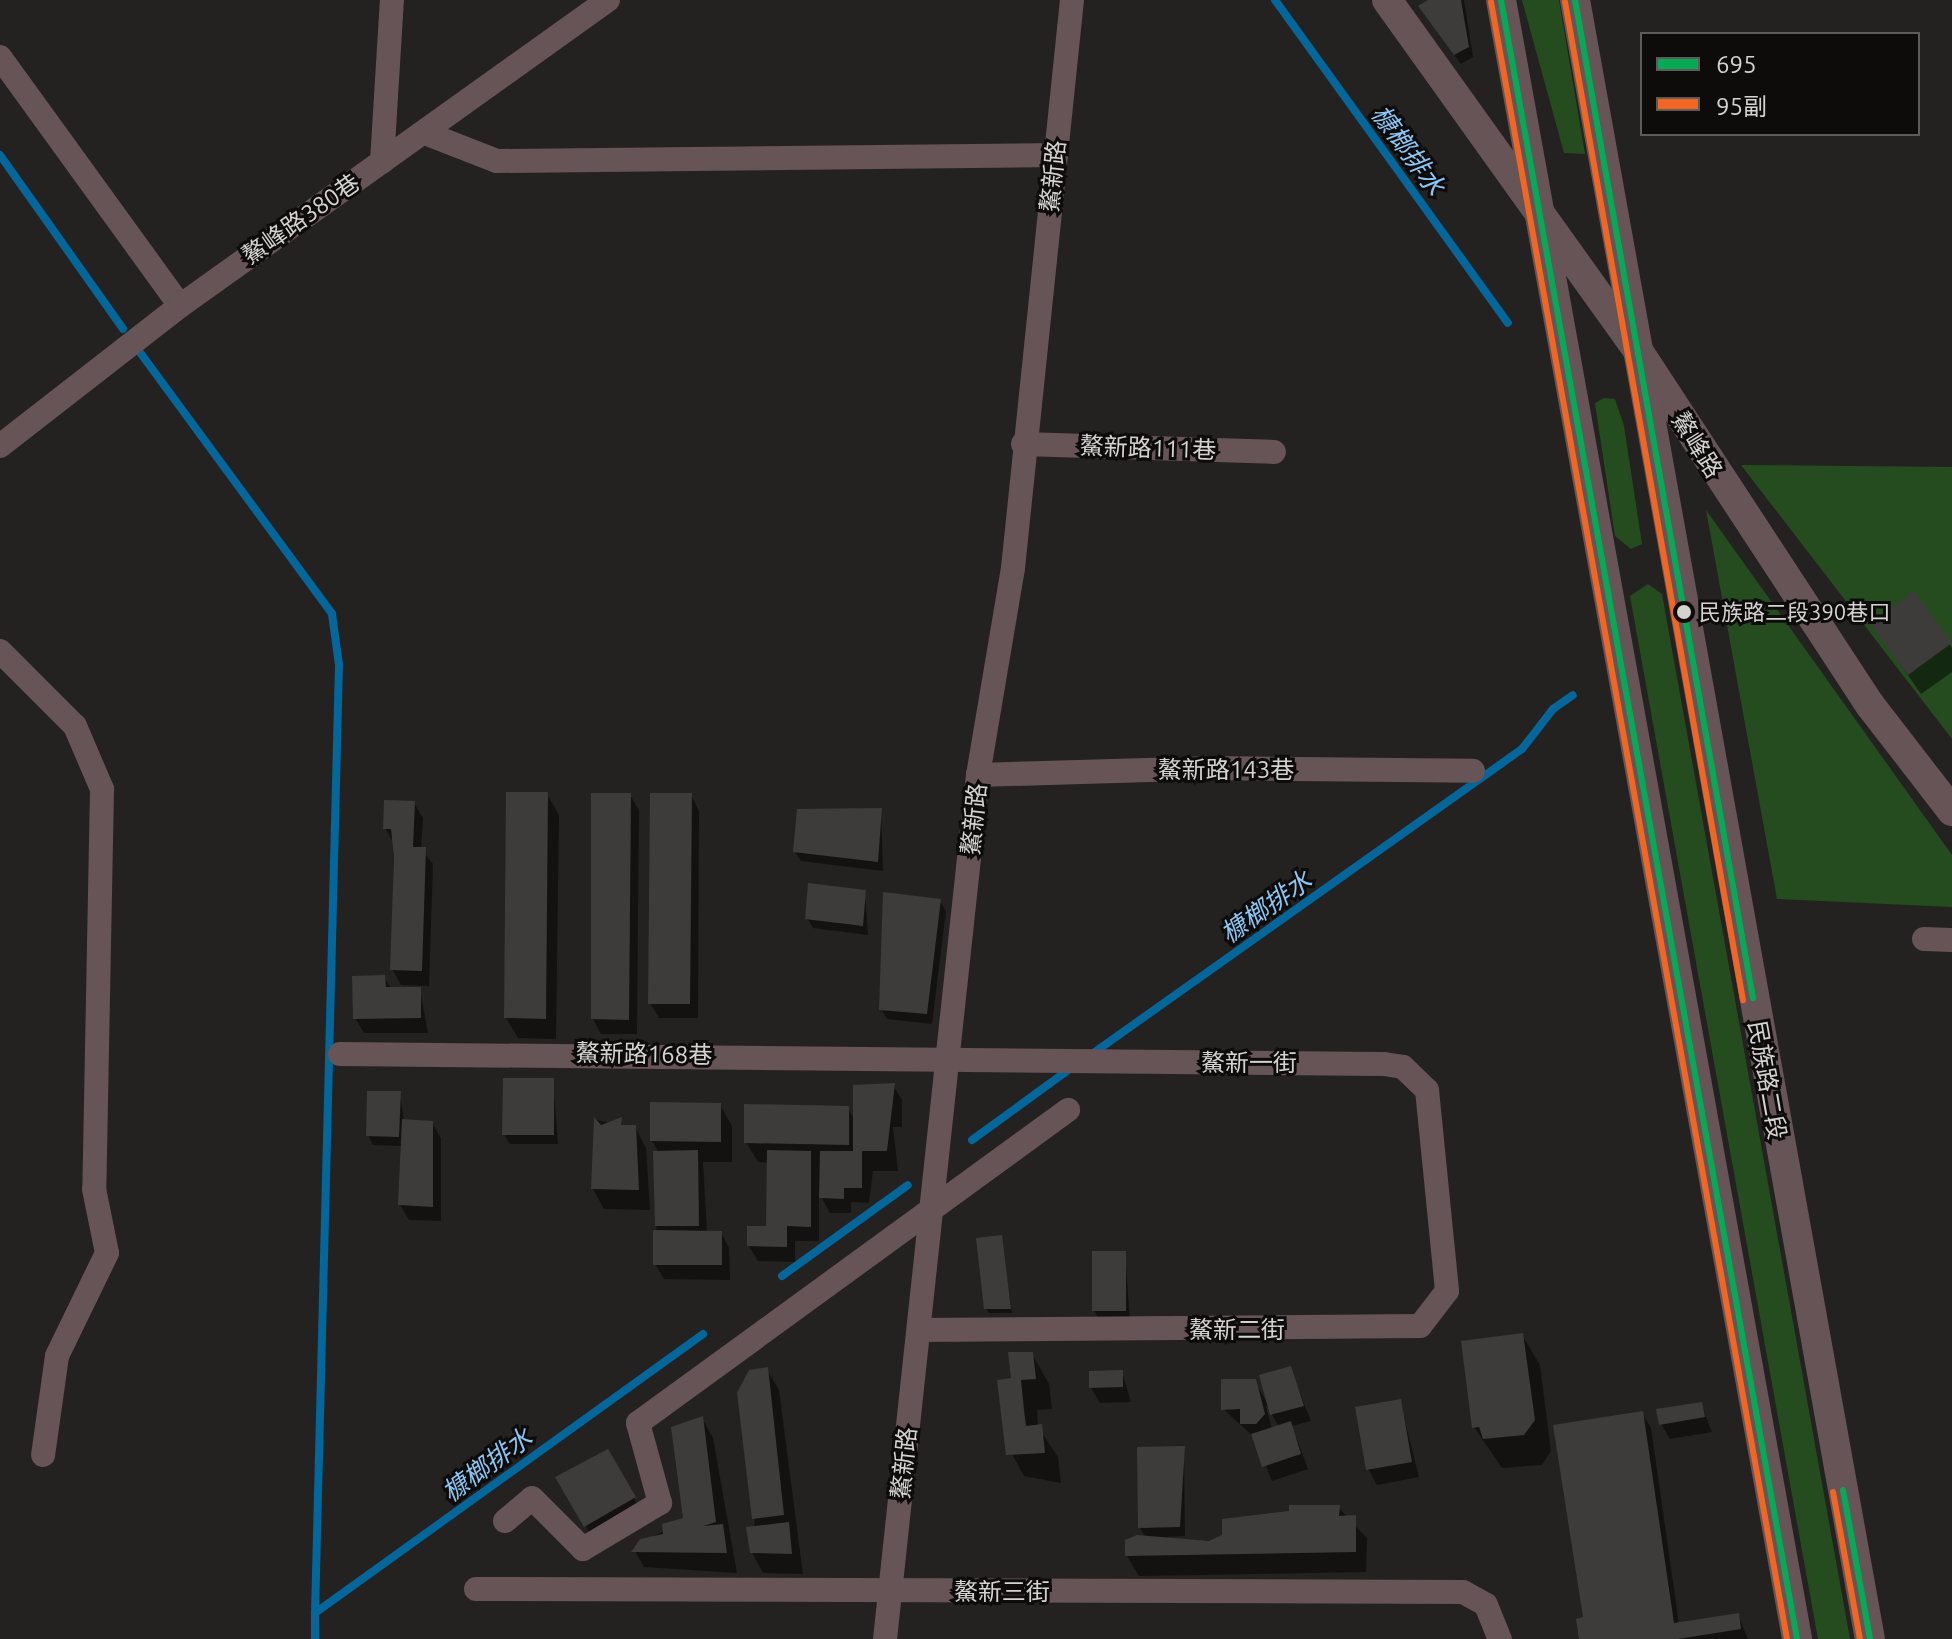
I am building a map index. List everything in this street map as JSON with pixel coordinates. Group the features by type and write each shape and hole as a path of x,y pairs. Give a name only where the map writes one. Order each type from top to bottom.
{"street":[{"path":"382,162 392,0"},
{"name":"鰲峰路380巷","path":"0,446 180,306 608,0"},
{"name":"鰲新路","path":"885,1639 978,775 1013,568 1023,444 1072,0"},
{"name":"鰲峰路","path":"1387,0 1633,343 1870,705 1952,811"},
{"path":"1501,0 1544,223 1598,567 1797,1639"},
{"name":"民族路二段","path":"1575,0 1633,343 1870,1639"},
{"path":"0,57 180,306"},
{"path":"425,133 497,161 1056,155"},
{"name":"鰲新路111巷","path":"1023,444 1274,452"},
{"path":"0,651 75,726 102,789 94,1189 107,1253 57,1356 43,1455"},
{"name":"鰲新路143巷","path":"978,775 1208,768 1473,771"},
{"path":"1924,939 1952,940"},
{"name":"鰲新路168巷","path":"340,1054 949,1058"},
{"name":"鰲新一街","path":"949,1058 1403,1067 1427,1090 1439,1202"},
{"path":"505,1521 532,1498 583,1549 660,1503 638,1423 1068,1110"},
{"name":"鰲新二街","path":"919,1330 1420,1326 1447,1291 1439,1202"},
{"name":"鰲新三街","path":"476,1589 1463,1592 1486,1605 1500,1639"}],"green space":[{"path":"1522,0 1559,0 1585,154 1564,153"},
{"path":"1604,398 1615,399 1624,426 1642,544 1631,549 1615,536 1595,403"},
{"path":"1741,465 1952,467 1952,739"},
{"path":"1706,510 1952,855 1952,907 1777,899"},
{"path":"1648,584 1662,594 1850,1639 1818,1639 1630,596"}],"building":[{"path":"1428,0 1461,0 1469,47 1454,55 1418,6"},
{"path":"1914,591 1952,643 1908,675 1870,624"},
{"path":"506,792 548,792 546,1019 504,1018"},
{"path":"591,793 631,793 629,1020 591,1019"},
{"path":"650,793 692,793 690,1004 648,1004"},
{"path":"384,800 415,801 413,847 426,847 422,971 390,970 394,857 391,829 383,829"},
{"path":"882,808 878,862 793,852 797,809"},
{"path":"808,883 866,890 863,926 805,919"},
{"path":"883,892 941,899 927,1014 879,1010"},
{"path":"385,975 386,987 421,987 421,1018 353,1019 352,976"},
{"path":"503,1078 554,1078 554,1135 502,1135"},
{"path":"895,1083 887,1151 862,1151 862,1188 844,1188 844,1199 819,1198 820,1151 853,1151 853,1085"},
{"path":"367,1091 401,1091 399,1137 366,1136"},
{"path":"650,1102 721,1103 721,1142 650,1141"},
{"path":"744,1104 849,1106 849,1145 744,1143"},
{"path":"594,1117 601,1125 622,1117 621,1125 636,1125 639,1190 591,1189"},
{"path":"402,1119 433,1121 433,1207 398,1205"},
{"path":"698,1150 699,1226 655,1226 653,1151"},
{"path":"767,1150 811,1151 811,1227 787,1226 787,1247 747,1246 747,1226 766,1226"},
{"path":"653,1230 722,1231 722,1265 653,1265"},
{"path":"1002,1235 1011,1309 984,1309 976,1238"},
{"path":"1092,1251 1126,1251 1126,1311 1092,1311"},
{"path":"1523,1333 1535,1420 1524,1435 1483,1439 1479,1427 1472,1428 1461,1341"},
{"path":"1008,1352 1033,1352 1036,1379 1021,1380 1024,1410 1026,1426 1042,1424 1045,1453 1006,1455 997,1380 1011,1378"},
{"path":"1291,1366 1304,1406 1270,1415 1259,1375"},
{"path":"768,1367 784,1515 752,1519 737,1393 749,1370"},
{"path":"1123,1370 1123,1387 1089,1388 1089,1371"},
{"path":"1221,1379 1256,1379 1265,1414 1256,1424 1240,1424 1240,1409 1221,1410"},
{"path":"1401,1399 1412,1462 1366,1470 1355,1407"},
{"path":"1702,1402 1705,1417 1659,1425 1656,1409"},
{"path":"1643,1411 1674,1623 1739,1613 1741,1629 1678,1639 1579,1639 1576,1619 1583,1617 1553,1425"},
{"path":"703,1416 716,1522 703,1526 723,1524 727,1553 631,1552 640,1539 663,1534 662,1524 683,1518 671,1427"},
{"path":"1291,1421 1301,1454 1262,1467 1251,1434"},
{"path":"1185,1446 1180,1527 1138,1528 1137,1447"},
{"path":"608,1449 636,1497 584,1527 555,1477"},
{"path":"1289,1505 1340,1505 1339,1516 1356,1515 1356,1552 1125,1556 1125,1540 1137,1535 1209,1541 1222,1535 1222,1519 1289,1511"},
{"path":"789,1522 792,1554 750,1553 746,1527"}],"waterway":[{"name":"槺榔排水","path":"1275,0 1508,323"},
{"path":"0,155 123,329"},
{"path":"139,351 332,614 339,665 315,1613"},
{"name":"槺榔排水","path":"1092,1054 1522,749 1553,709 1573,695"},
{"name":"槺榔排水","path":"972,1140 1071,1068"},
{"name":"槺榔排水","path":"782,1276 908,1185"},
{"name":"槺榔排水","path":"315,1639 315,1613 703,1334"}],"transit line":[{"name":"695","path":"1501,0 1797,1639"},
{"name":"695","path":"1575,0 1753,998"},
{"name":"95副","path":"1491,2 1787,1639"},
{"name":"95副","path":"1565,2 1743,1000"},
{"name":"695","path":"1843,1490 1870,1639"},
{"name":"95副","path":"1833,1492 1860,1639"}],"place":[{"name":"民族路二段390巷口","path":"1684,612"}]}
